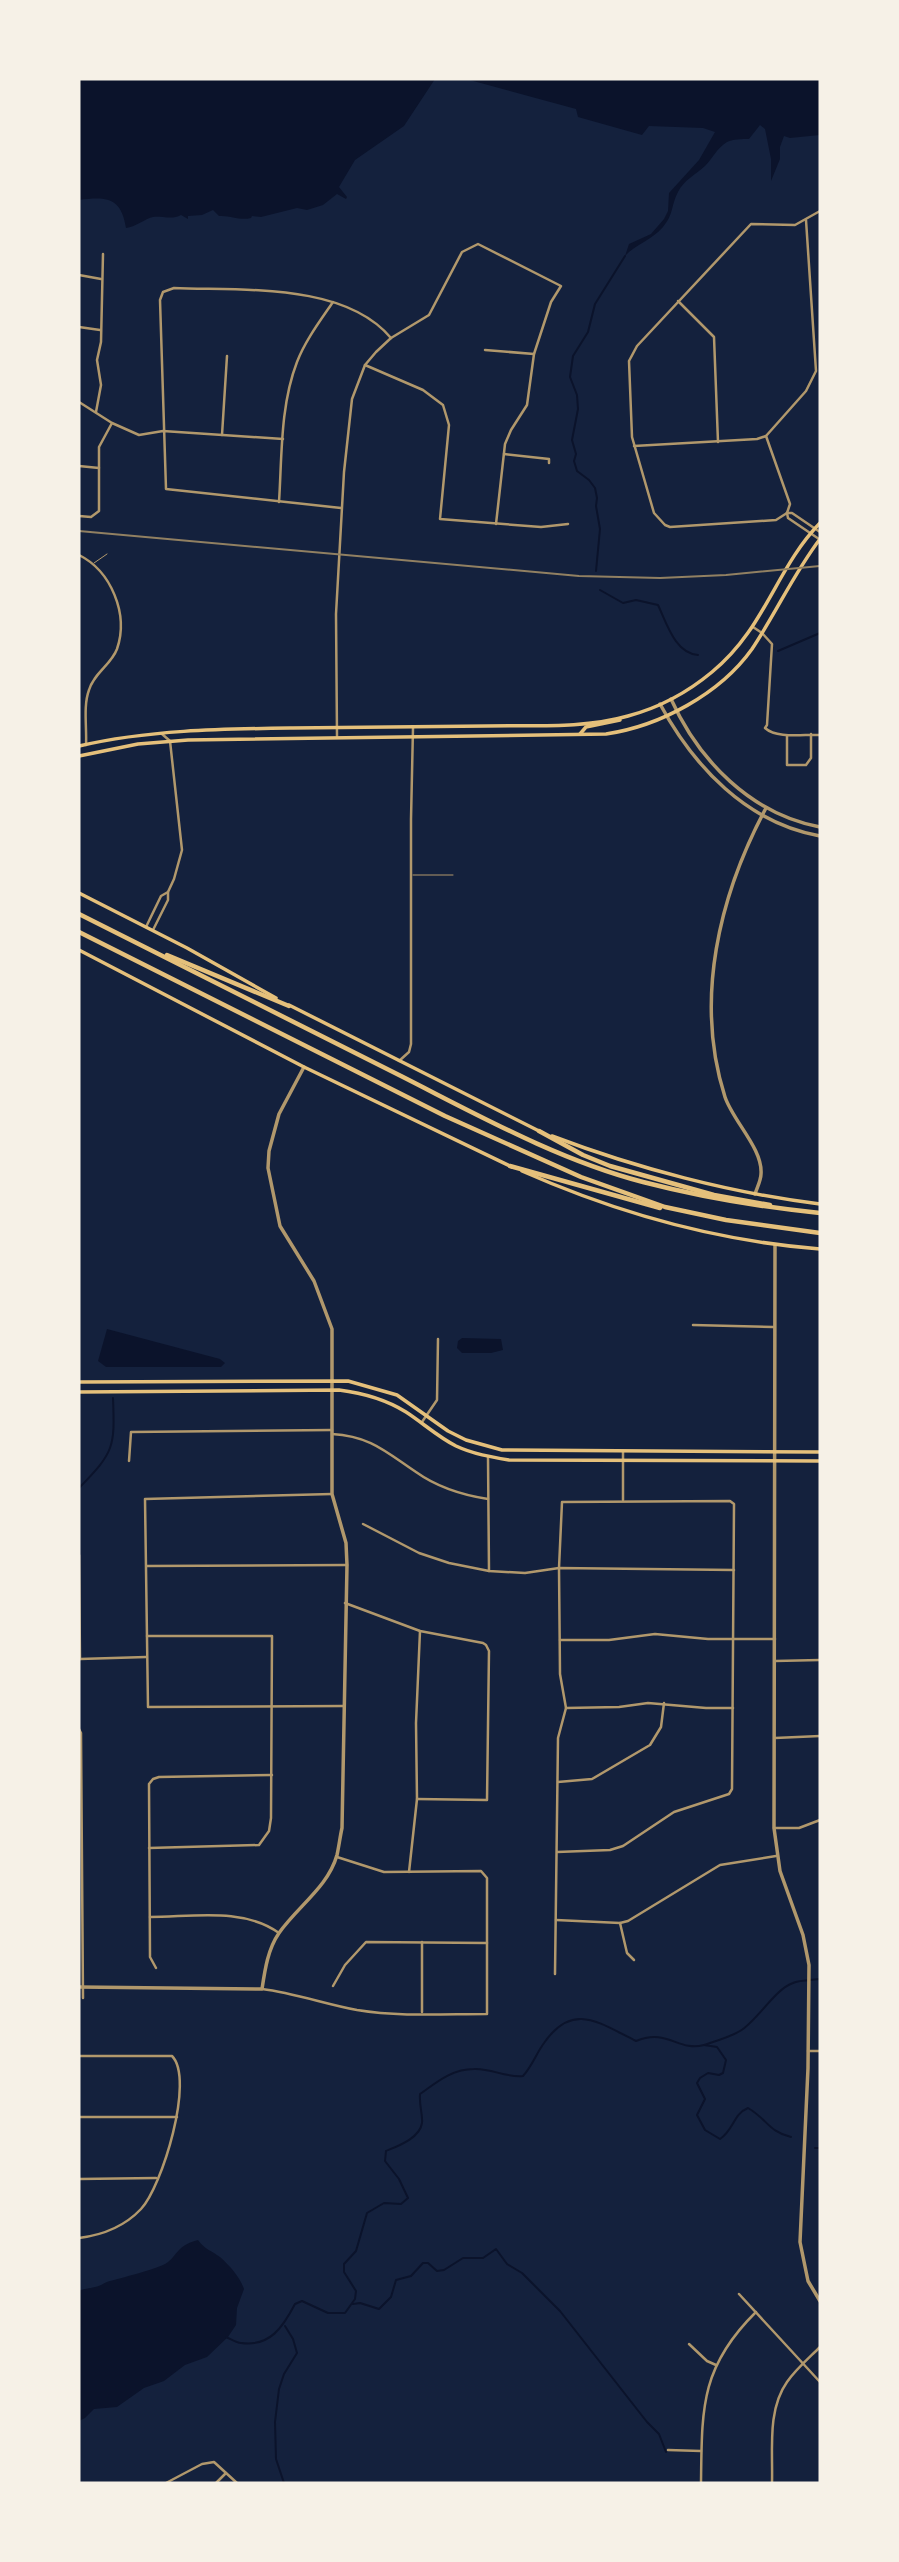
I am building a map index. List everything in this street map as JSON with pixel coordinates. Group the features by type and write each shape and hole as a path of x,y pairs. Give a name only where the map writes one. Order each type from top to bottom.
{"highway":[{"path":"79,914 490,1121 595,1166 642,1182 758,1206 820,1213"},
{"path":"79,932 445,1116 537,1159 628,1195 709,1217"},
{"path":"143,946 289,1006"},
{"path":"539,1131 610,1166 714,1195 784,1210"},
{"path":"510,1166 659,1208 820,1233"}],"main road":[{"path":"579,734 586,727 612,723 671,699 713,671 732,654 753,627 820,523"},
{"path":"79,756 111,748 170,741 606,734 632,729 676,711 710,690 733,670 749,653 820,539"},
{"path":"79,746 161,733 227,729 524,725 582,723 625,717"},
{"path":"79,893 153,930 289,1006 539,1131 588,1150 754,1195 820,1204"},
{"path":"79,950 304,1068 570,1192 645,1217 775,1245 820,1249"},
{"path":"79,1382 348,1381 381,1389 404,1399 448,1431 466,1440 495,1448 820,1452"},
{"path":"79,1392 358,1393 386,1401 457,1446 488,1457 509,1460 820,1461"}],"street":[{"path":"820,211 795,225 751,224 630,355 629,380 634,446 654,513 664,525 670,527 775,520 792,513 820,532"},
{"path":"634,446 753,440 765,436 806,391 816,371 806,219"},
{"path":"337,737 336,614 341,508 352,399 365,365 391,338 429,315 462,252 474,244 483,246 561,286 551,302 534,354 529,398 505,444 496,524"},
{"path":"96,412 101,385 97,360 101,330 103,254"},
{"path":"79,275 101,279"},
{"path":"341,508 166,489 160,300 163,292 174,288 289,293 333,302 373,321 391,338"},
{"path":"678,301 714,337 718,442"},
{"path":"279,502 287,403 297,361 333,302"},
{"path":"79,327 101,330"},
{"path":"485,351 534,354"},
{"path":"222,435 227,356"},
{"path":"365,365 423,390 443,405 450,425 440,520 550,527 568,524"},
{"path":"79,402 112,423 139,435 163,431 283,439"},
{"path":"79,516 90,517 99,511 99,447 112,423"},
{"path":"765,436 790,504 788,518 820,539"},
{"path":"504,454 549,459 549,463"},
{"path":"79,466 99,468"},
{"path":"79,555 92,564 113,591 120,623 117,650 88,692 86,744"},
{"path":"753,627 772,644 771,682 765,729 770,733 787,736 820,735"},
{"path":"671,699 684,727 712,764 743,793 766,808 820,827"},
{"path":"660,704 696,760 728,791 762,816 799,831 820,836"},
{"path":"524,725 524,734"},
{"path":"399,1061 409,1052 411,1044 413,728"},
{"path":"153,930 168,900 168,892 183,850 170,741 161,733"},
{"path":"787,736 786,765 806,765 811,758 811,734"},
{"path":"754,1195 761,1174 760,1164 725,1098 712,1032 712,988 715,953 728,897 766,808"},
{"path":"146,927 161,896 168,892"},
{"path":"262,1989 265,1964 279,1933 320,1886 337,1857 342,1828 346,1542 332,1494 332,1329 314,1281 280,1226 268,1168 273,1130 304,1068"},
{"path":"775,1245 774,1828 776,1856 803,1935 810,1976 800,2242 808,2281 820,2301"},
{"path":"693,1325 776,1327"},
{"path":"422,1423 437,1400 438,1339"},
{"path":"129,1461 131,1432 332,1432 367,1440 452,1491 488,1499"},
{"path":"623,1451 623,1500"},
{"path":"488,1457 489,1571"},
{"path":"332,1494 145,1499 148,1707 344,1706"},
{"path":"555,1974 558,1738 566,1707 560,1674 559,1640 562,1502 730,1501 734,1504 731,1792 674,1812 624,1846 610,1850 557,1852"},
{"path":"363,1524 419,1553 449,1563 489,1571 525,1573 559,1568 733,1570"},
{"path":"79,1555 80,1659 146,1657"},
{"path":"146,1566 346,1566"},
{"path":"345,1603 420,1631 486,1645 489,1651 487,1800 417,1800"},
{"path":"409,1872 417,1800 416,1723 420,1631"},
{"path":"559,1640 609,1640 654,1634 708,1639 775,1639"},
{"path":"147,1636 272,1636 273,1706 273,1776 269,1831 259,1845 149,1847"},
{"path":"775,1661 820,1660"},
{"path":"566,1707 619,1707 642,1703 706,1708 733,1707"},
{"path":"558,1782 592,1779 650,1745 661,1727 664,1703"},
{"path":"79,1729 83,1998"},
{"path":"775,1738 820,1736"},
{"path":"156,1968 150,1957 149,1784 153,1779 273,1776"},
{"path":"774,1828 799,1828 820,1819"},
{"path":"556,1920 620,1923 633,1919 688,1882 720,1865 776,1856"},
{"path":"81,1987 262,1989 355,2009 422,2014 487,2014 485,1874 481,1871 384,1872 337,1857"},
{"path":"150,1917 239,1916 268,1925 279,1933"},
{"path":"620,1923 627,1953 634,1960"},
{"path":"333,1986 345,1965 366,1942 487,1943"},
{"path":"422,1942 422,2014"},
{"path":"79,1945 84,1945"},
{"path":"808,2051 820,2051"},
{"path":"79,2056 169,2056 180,2067 177,2117 170,2149 144,2206 123,2224 98,2235 79,2238"},
{"path":"79,2117 177,2117"},
{"path":"79,2179 158,2178"},
{"path":"739,2294 820,2382"},
{"path":"701,2483 705,2396 726,2345 755,2312"},
{"path":"689,2344 707,2361 716,2365"},
{"path":"772,2483 775,2409 786,2383 820,2347"},
{"path":"668,2450 701,2451"},
{"path":"166,2483 209,2462 219,2464 237,2483"},
{"path":"216,2483 226,2472"}],"lane":[{"path":"92,564 107,554"},
{"path":"411,875 453,876"}],"water":[{"path":"79,79 435,79 404,126 355,160 339,187 346,199 337,194 323,205 307,210 297,208 247,219 219,216 213,210 202,215 188,216 188,219 181,215 171,218 153,217 126,228 124,217 116,204 104,199 79,200"},
{"path":"466,79 820,79 820,135 790,138 784,136 780,159 771,181 771,159 765,129 760,125 749,139 727,142 680,188 663,227 625,256 629,244 651,234 664,219 668,211 669,193 699,160 715,132 703,128 649,126 642,135 578,117 576,109"},
{"path":"107,1329 220,1359 225,1363 221,1367 106,1367 98,1361"},
{"path":"462,1338 501,1339 503,1350 491,1353 462,1353 457,1348 458,1341"},
{"path":"198,2240 227,2264 244,2289 237,2308 236,2325 228,2337 207,2357 185,2365 164,2381 144,2388 117,2407 94,2409 79,2421 79,2291 163,2265 185,2245"}],"waterway":[{"path":"596,571 600,529 597,498 595,488 577,471 574,461 576,454 572,440 578,409 577,395 570,377 573,356 588,332 595,304 625,256"},
{"path":"600,590 623,603 636,600 658,605 678,643 683,649 698,655"},
{"path":"778,651 820,633"},
{"path":"79,1488 106,1457 110,1448 113,1398"},
{"path":"226,2337 239,2343 260,2342 274,2334 295,2304 302,2301 328,2313 345,2313 355,2299 356,2291 344,2272 344,2264 356,2251 367,2213 384,2203 401,2204 408,2198 399,2179 385,2161 386,2151 408,2141 417,2133 422,2123 420,2094 439,2081 459,2071 474,2069 523,2076 555,2030 565,2022 576,2019 598,2023 636,2041 656,2037 687,2046 704,2045 740,2031 786,1986 799,1981 820,1979"},
{"path":"704,2045 717,2047 726,2060 723,2073 708,2073 697,2083 705,2099 697,2115 705,2130 720,2139 739,2114 748,2108 773,2129 791,2137"},
{"path":"815,2148 820,2148"},
{"path":"353,2304 360,2303 379,2309 391,2297 396,2280 411,2276 423,2263 428,2263 437,2271 444,2270 463,2258 483,2258 496,2249 507,2264 522,2273 560,2311 659,2434 666,2452"},
{"path":"284,2483 276,2459 275,2422 279,2389 284,2374 297,2353 285,2326"}],"railway":[{"path":"79,531 579,576 660,578 820,566"}]}
